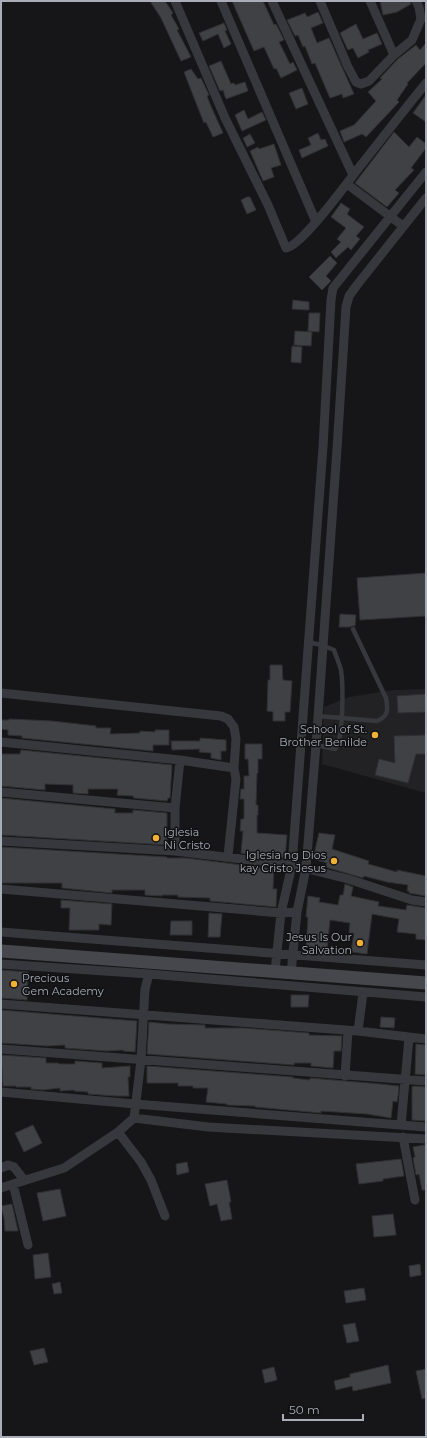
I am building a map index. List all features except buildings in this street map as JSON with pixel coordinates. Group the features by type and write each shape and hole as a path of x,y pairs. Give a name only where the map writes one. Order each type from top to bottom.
{"street":[{"path":"175,1 225,118 268,205 286,248 290,248 316,222 426,82"},
{"path":"221,1 316,222"},
{"path":"272,1 353,175"},
{"path":"320,1 348,67 356,82 362,84 369,81 394,55 412,40 421,19 419,7 416,1"},
{"path":"370,1 394,55"},
{"path":"275,972 282,913 292,865 323,447 331,300 333,288 426,172"},
{"path":"347,184 403,226"},
{"path":"291,973 297,912 306,868 316,745 346,307 349,296 353,290 426,198"},
{"path":"323,447 337,448"},
{"path":"1,693 221,716 228,719 234,727 236,739 234,768 236,779 228,856"},
{"path":"1,742 180,760 234,768"},
{"path":"175,851 175,808 180,760"},
{"path":"1,792 175,808"},
{"path":"1,841 175,851 228,856 292,865 348,879 412,900 426,902"},
{"path":"1,889 282,913 297,912"},
{"path":"1,932 293,954 426,966"},
{"path":"1,951 426,983"},
{"path":"1,964 149,974 363,993 426,997"},
{"path":"1,1188 24,1180 56,1172 64,1168 118,1132 134,1118 141,1060 145,989 149,974"},
{"path":"358,1031 363,993"},
{"path":"1,1004 358,1031 426,1039"},
{"path":"345,1076 348,1031"},
{"path":"401,1125 409,1038"},
{"path":"1,1049 426,1081"},
{"path":"1,1092 426,1127"},
{"path":"134,1118 208,1127 426,1139"},
{"path":"118,1132 141,1162 151,1180 165,1216"},
{"path":"403,1137 416,1200"},
{"path":"1,1168 8,1166 14,1168 24,1180"},
{"path":"13,1184 28,1245"}],"lane":[{"path":"318,716 377,721 384,718 386,714 388,706 386,698 353,629"},
{"path":"301,741 335,749 339,746 342,729 341,671 334,650 322,645 308,642"}],"shaded area":[{"name":"School of St. Brother Benilde","path":"426,689 426,793 322,764 324,707 349,697 393,690"}],"place":[{"name":"School of St. Brother Benilde","path":"375,735"},
{"name":"Iglesia Ni Cristo","path":"156,838"},
{"name":"Iglesia ng Dios kay Cristo Jesus","path":"334,861"},
{"name":"Jesus Is Our Salvation","path":"360,943"},
{"name":"Precious Gem Academy","path":"14,984"}]}
